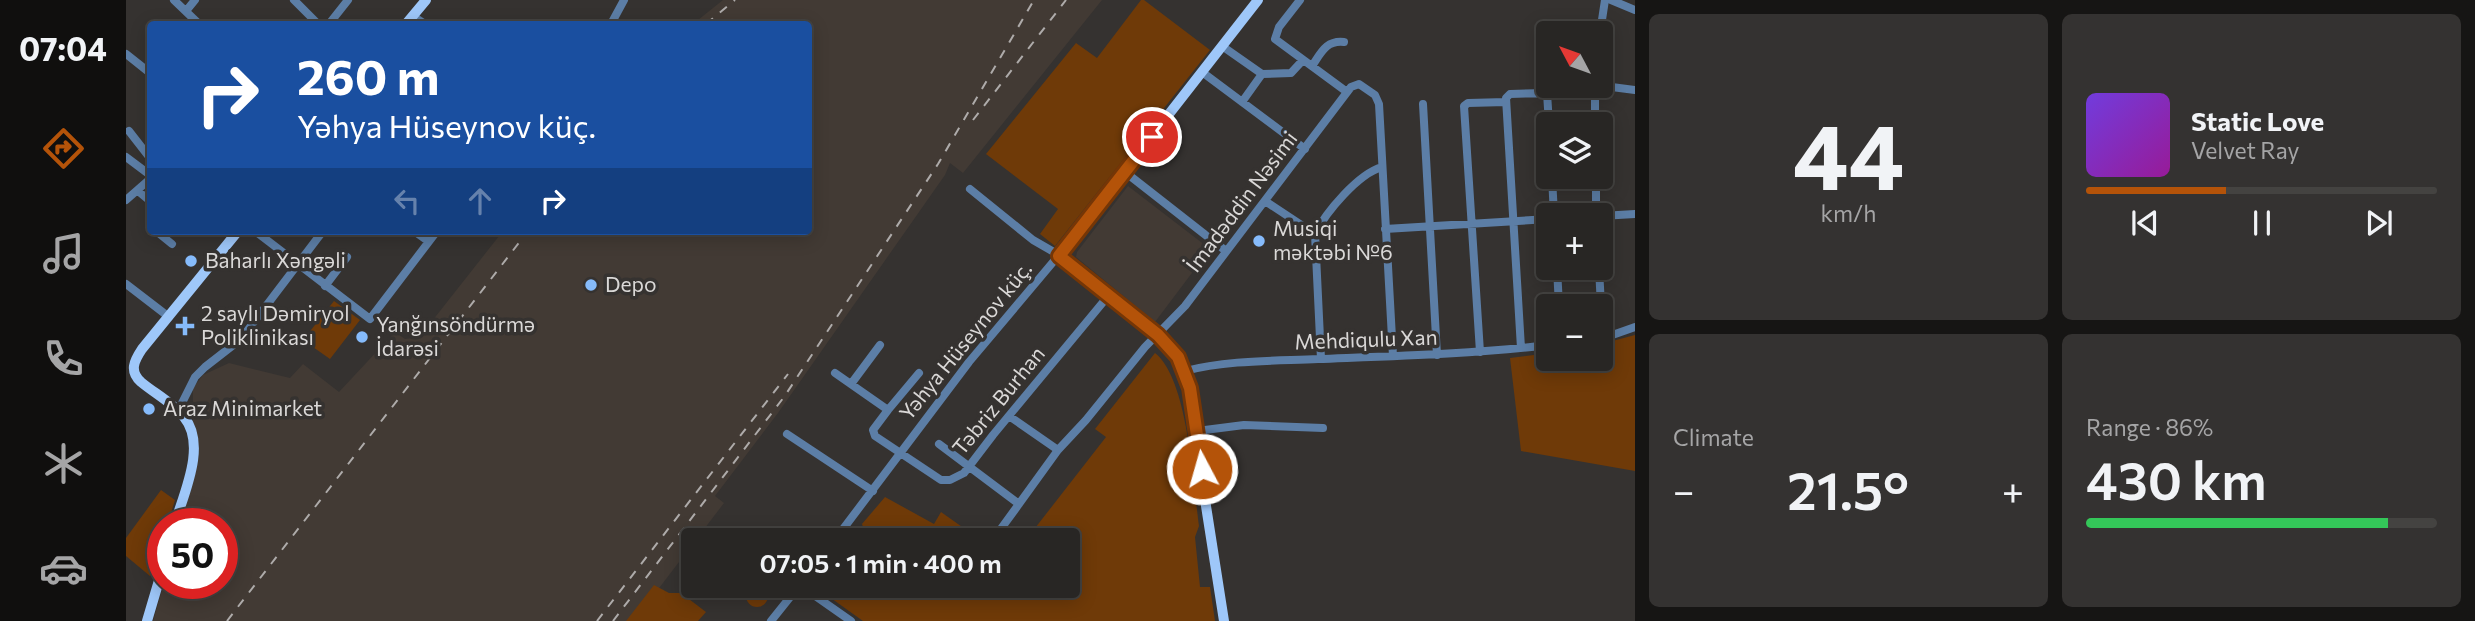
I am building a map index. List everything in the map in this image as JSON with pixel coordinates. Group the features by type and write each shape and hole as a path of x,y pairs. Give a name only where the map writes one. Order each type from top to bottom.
{"main road":[{"name":"Yəhya Hüseynov küç.","path":"1059,256 1258,0"},
{"path":"179,508 193,455 190,427 178,411 130,372 142,349 230,235"},
{"path":"1059,256 1170,345 1185,371 1197,431 1224,621"},
{"path":"147,621 154,599"}],"street":[{"path":"174,0 196,21"},
{"path":"186,11 195,0"},
{"path":"294,0 315,21"},
{"path":"331,21 348,0"},
{"path":"613,21 624,0"},
{"path":"1300,0 1274,35 1275,39 1349,89 1359,84 1368,88 1379,104 1393,356"},
{"path":"1602,21 1605,0"},
{"path":"1611,0 1635,10"},
{"path":"1312,66 1328,44 1334,41 1343,42"},
{"path":"1222,46 1262,74 1291,73 1303,60"},
{"path":"126,54 147,71"},
{"path":"1202,72 1305,149"},
{"path":"1242,102 1262,74"},
{"path":"1614,87 1635,90"},
{"name":"İmadəddin Nəsimi","path":"1001,528 1058,450 1145,347 1185,306 1349,89"},
{"path":"1521,348 1506,102 1510,94 1536,93"},
{"path":"1480,352 1464,106 1468,103 1506,102"},
{"path":"1423,104 1437,355"},
{"path":"128,131 147,155"},
{"path":"126,157 147,174"},
{"path":"1321,359 1315,234 1322,220 1366,173 1382,167"},
{"path":"1125,172 1226,251"},
{"path":"126,200 147,180"},
{"path":"970,189 1034,240 1059,256"},
{"path":"138,191 147,198"},
{"path":"1265,201 1315,234"},
{"path":"1613,215 1635,214"},
{"path":"1385,229 1536,220"},
{"path":"161,235 172,244"},
{"path":"260,235 370,318 434,235"},
{"path":"178,411 195,377 241,339 320,235"},
{"path":"419,235 428,242"},
{"name":"Yəhya Hüseynov küç.","path":"844,528 969,362 1059,256"},
{"path":"325,286 347,257"},
{"path":"127,287 169,317"},
{"name":"Təbriz Burhan","path":"900,454 941,481 958,477 970,466 1109,295"},
{"path":"1613,335 1635,327"},
{"path":"851,384 880,345"},
{"name":"Mehdiqulu Xan","path":"1185,371 1202,367 1437,355 1536,346"},
{"path":"835,373 888,410"},
{"path":"900,454 873,433 873,430 919,373"},
{"path":"1009,416 1058,450"},
{"path":"1197,431 1244,425 1323,428"},
{"path":"788,434 873,491"},
{"path":"939,443 1019,504"},
{"path":"771,621 790,598"},
{"path":"817,598 851,621"}],"shaded area":[{"path":"723,0 1102,0 963,173 950,163 945,175 778,413 715,496 724,503 705,528 681,528 681,559 634,621 153,621 159,599 238,599 238,508 185,508 198,463 199,448 193,423 193,388 203,375 229,363 290,378 303,364 339,392 395,332 405,339 414,338 425,330 500,235 812,235 812,21 697,21"},
{"path":"1141,0 1210,50 1055,246 1040,234 1058,209 986,154 1076,43 1097,58"},
{"path":"1128,186 1210,249 1155,322 1076,257 1077,252"},
{"path":"334,301 360,320 330,359 303,340"},
{"path":"1635,335 1635,471 1521,451 1510,358 1536,355 1536,371 1613,371 1613,341"},
{"path":"1155,353 1166,366 1182,408 1199,526 1195,537 1200,587 1210,587 1215,621 863,621 831,598 1080,598 1080,528 1035,528 1106,437 1095,429"},
{"path":"161,490 175,500 173,508 148,508"},
{"path":"885,497 934,524 941,512 964,528 863,528 862,524"},
{"path":"147,509 147,574 126,556 126,538"},
{"path":"654,585 669,593 681,593 681,598 688,598 706,612 698,621 626,621"},
{"path":"768,598 761,607 753,607 746,600"}],"railway":[{"path":"710,21 735,0"},
{"path":"613,621 784,397 938,164 1034,0"},
{"path":"973,120 1066,0"},
{"path":"227,621 525,235"},
{"path":"597,621 788,374"}],"place":[{"name":"Musiqi məktəbi №6","path":"1259,241"},
{"name":"Baharlı Xəngəli","path":"191,261"},
{"name":"Depo","path":"591,285"},
{"name":"2 saylı Dəmiryol Poliklinikası","path":"185,326"},
{"name":"Yanğınsöndürmə İdarəsi","path":"362,337"},
{"name":"Araz Minimarket","path":"149,409"}],"route":[{"path":"1152,137 1059,256 1170,345 1185,371 1190,388 1202,469"}]}
